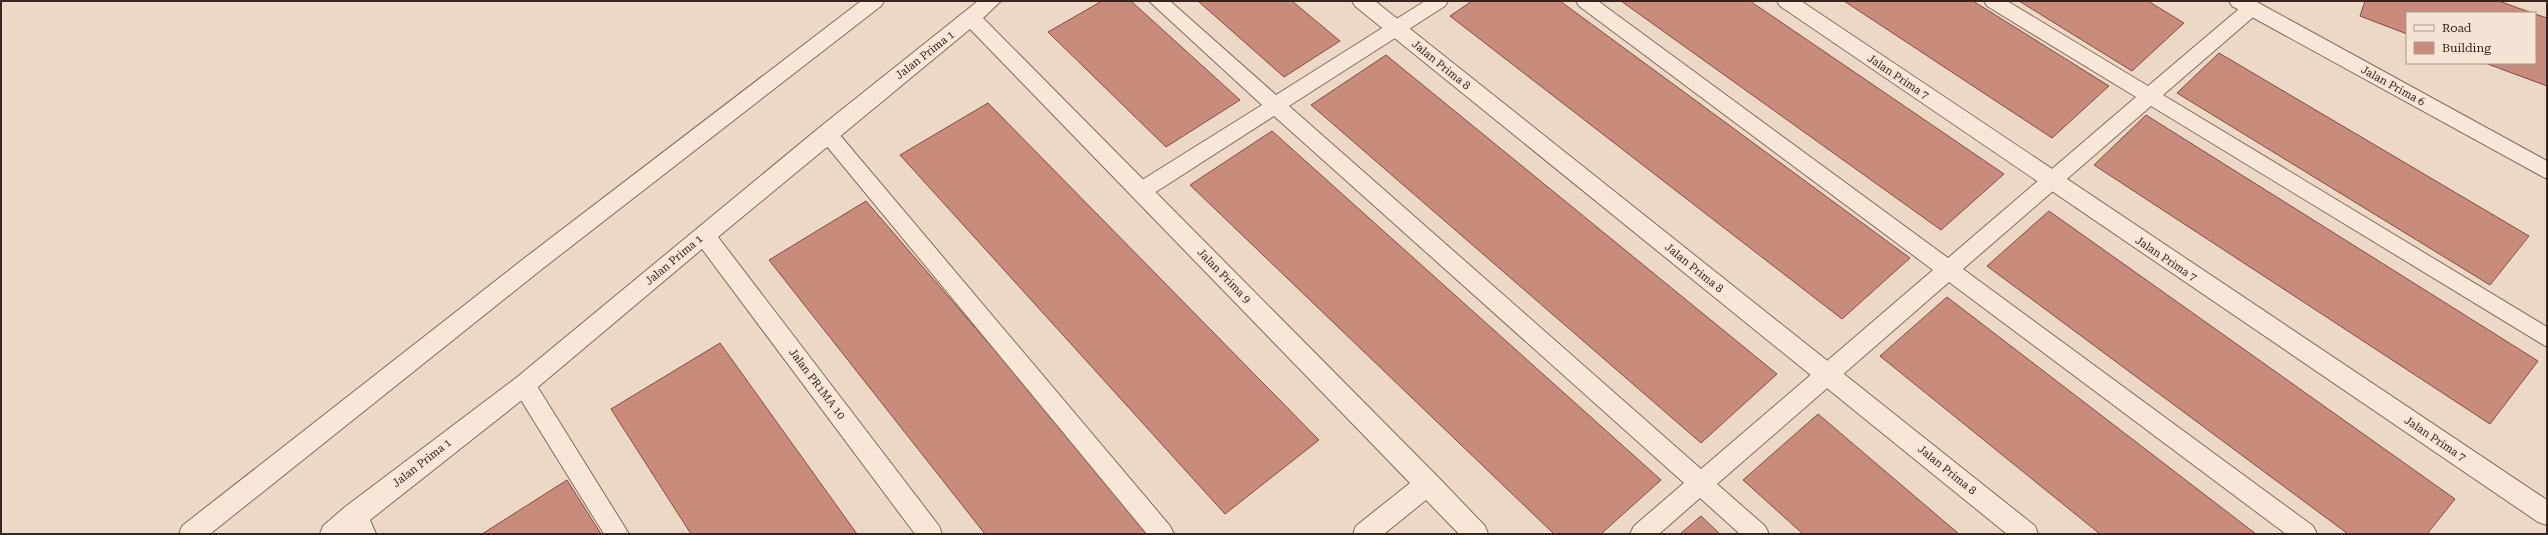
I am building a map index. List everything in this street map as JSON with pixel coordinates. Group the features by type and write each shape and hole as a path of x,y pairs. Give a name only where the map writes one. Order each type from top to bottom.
{"street":[{"path":"191,534 534,263 874,1"},
{"name":"Jalan Prima 1","path":"332,534 359,525 524,385 827,133 991,1"},
{"name":"Jalan Prima 8","path":"1362,1 2026,534"},
{"name":"Jalan Prima 7","path":"1787,1 2052,182 2547,514"},
{"name":"Jalan Prima 6","path":"2246,5 2547,171"},
{"name":"Jalan Prima 9","path":"971,18 1476,534"},
{"name":"Jalan PR1MA 10","path":"704,235 930,534"},
{"path":"1365,534 1428,484"}],"lane":[{"path":"1158,1 1757,534"},
{"path":"1141,191 1439,1"},
{"path":"1585,1 2305,534"},
{"path":"1994,1 2547,338"},
{"path":"1642,534 1948,269 2052,182 2150,96 2246,5"},
{"path":"827,133 1162,534"},
{"path":"524,385 617,534"}],"building":[{"path":"1102,1 1131,1 1240,100 1166,147 1048,32"},
{"path":"1198,1 1292,1 1340,41 1284,77"},
{"path":"1472,1 1560,1 1910,258 1842,319 1450,16"},
{"path":"1621,1 1750,1 2004,174 1941,230"},
{"path":"1844,1 1973,1 2109,86 2052,138"},
{"path":"2019,1 2148,1 2184,23 2132,71"},
{"path":"2365,1 2499,1 2529,12 2406,12 2406,34 2360,16"},
{"path":"2536,14 2547,18 2547,86 2488,64 2536,64"},
{"path":"2219,53 2529,236 2490,285 2177,93"},
{"path":"1386,55 1777,374 1701,443 1311,105"},
{"path":"988,103 1319,440 1225,514 900,155"},
{"path":"2146,115 2538,361 2490,424 2094,165"},
{"path":"1272,131 1661,480 1601,534 1554,534 1190,185"},
{"path":"866,201 1153,534 985,534 769,260"},
{"path":"2049,211 2455,499 2427,534 2348,534 1987,266"},
{"path":"1947,297 2256,534 2100,534 1880,356"},
{"path":"720,343 857,534 691,534 611,409"},
{"path":"1818,414 1959,534 1803,534 1743,480"},
{"path":"567,480 601,534 482,534"},
{"path":"1701,516 1720,534 1680,534"}]}
